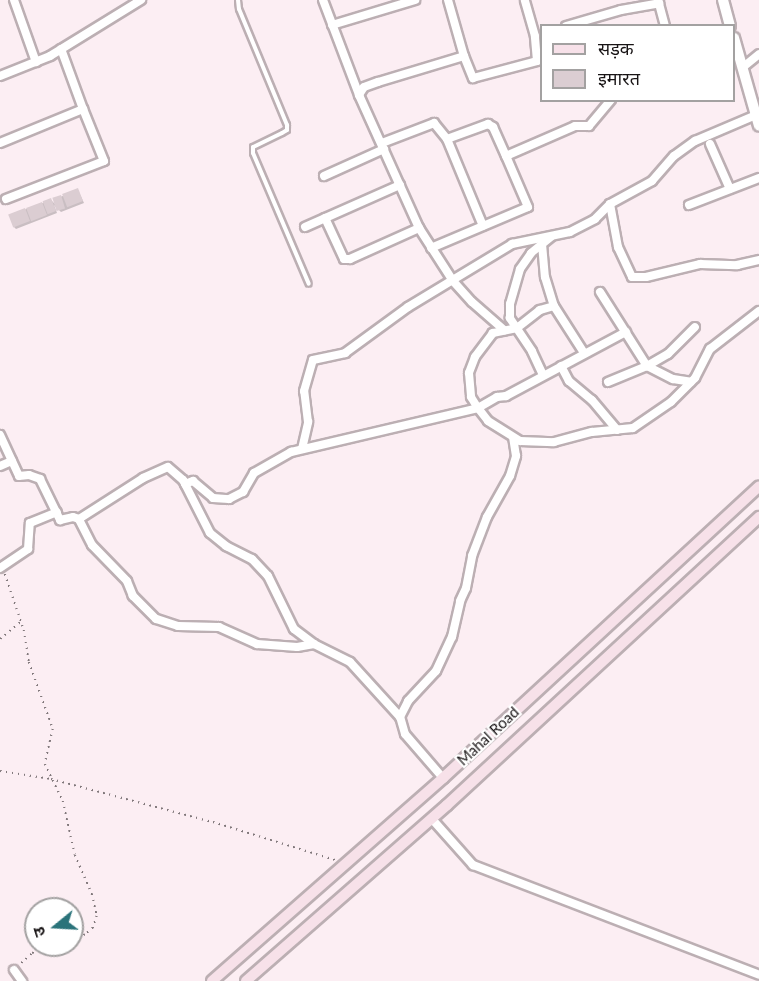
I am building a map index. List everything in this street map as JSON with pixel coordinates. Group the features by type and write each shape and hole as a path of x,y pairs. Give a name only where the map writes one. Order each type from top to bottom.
{"main road":[{"name":"Mahal Road","path":"212,981 443,778 759,486"},
{"name":"Mahal Road","path":"246,981 432,819 759,517"}],"street":[{"path":"14,0 36,62"},
{"path":"0,76 61,50 141,0"},
{"path":"323,0 359,95 418,228 453,281 472,302 504,330"},
{"path":"332,25 415,0"},
{"path":"448,0 464,56 473,78 537,61 538,35 525,0"},
{"path":"723,0 729,24"},
{"path":"573,24 659,2 664,24"},
{"path":"6,199 104,161 61,50"},
{"path":"742,68 759,54"},
{"path":"359,95 364,87 464,56"},
{"path":"302,449 308,422 304,391 314,360 345,353 376,328 513,244 570,232 596,219 610,204 652,181 674,156 695,141 758,121 742,68 736,57"},
{"path":"506,156 575,126 590,126 609,102"},
{"path":"0,143 82,109"},
{"path":"324,176 434,123 447,139 483,226"},
{"path":"431,248 528,207 493,127 488,124 447,139"},
{"path":"710,144 730,189"},
{"path":"689,205 759,178"},
{"path":"305,227 400,185"},
{"path":"610,204 618,247 632,277 646,277 700,264 737,265 759,260"},
{"path":"326,218 344,259 418,228"},
{"path":"543,375 510,318 513,290 525,261 553,235"},
{"path":"542,244 545,277 554,306 584,353"},
{"path":"600,292 647,366 673,379 691,382"},
{"path":"554,306 540,310 517,328 493,333 486,341 469,373 471,397 478,408 488,421 520,441 554,442 576,435 633,428 656,414 691,382 710,349 759,310"},
{"path":"608,382 647,366 668,354 695,327"},
{"path":"185,484 193,480 213,498 229,499 243,492 254,473 263,466 302,449 478,408 496,397 506,396 626,332"},
{"path":"561,366 569,381 592,400 617,430"},
{"path":"0,435 19,476 29,475 40,479 60,520 73,517 80,519 143,478 168,467 185,484 210,533 226,546 252,559 268,576 294,628 314,644 350,662 399,717 405,734 443,778"},
{"path":"399,717 408,701 436,671 452,637 460,601 466,588 472,556 487,517 510,476 516,456 513,438"},
{"path":"0,466 12,460"},
{"path":"2,567 28,549 30,523 57,512"},
{"path":"80,519 92,545 127,581 133,596 156,619 178,626 219,627 257,644 297,648 314,644"},
{"path":"432,819 473,865 759,975"},
{"path":"14,970 22,981"}],"lane":[{"path":"238,0 239,9 287,125 287,130 253,147 254,153 309,284"}],"path":[{"path":"2,567 20,622 29,662 52,729 45,764 63,801 75,855 92,894 97,916 93,928 84,936"},
{"path":"0,639 20,622"},
{"path":"0,771 51,779 213,822 346,863"},
{"path":"14,970 28,957"}],"building":[{"path":"78,188 83,201 67,207 62,194"},
{"path":"61,195 65,208 56,211 52,198"},
{"path":"51,198 56,211 48,214 43,201"},
{"path":"42,202 47,215 31,221 26,208"},
{"path":"25,208 30,221 13,228 8,214"}]}
